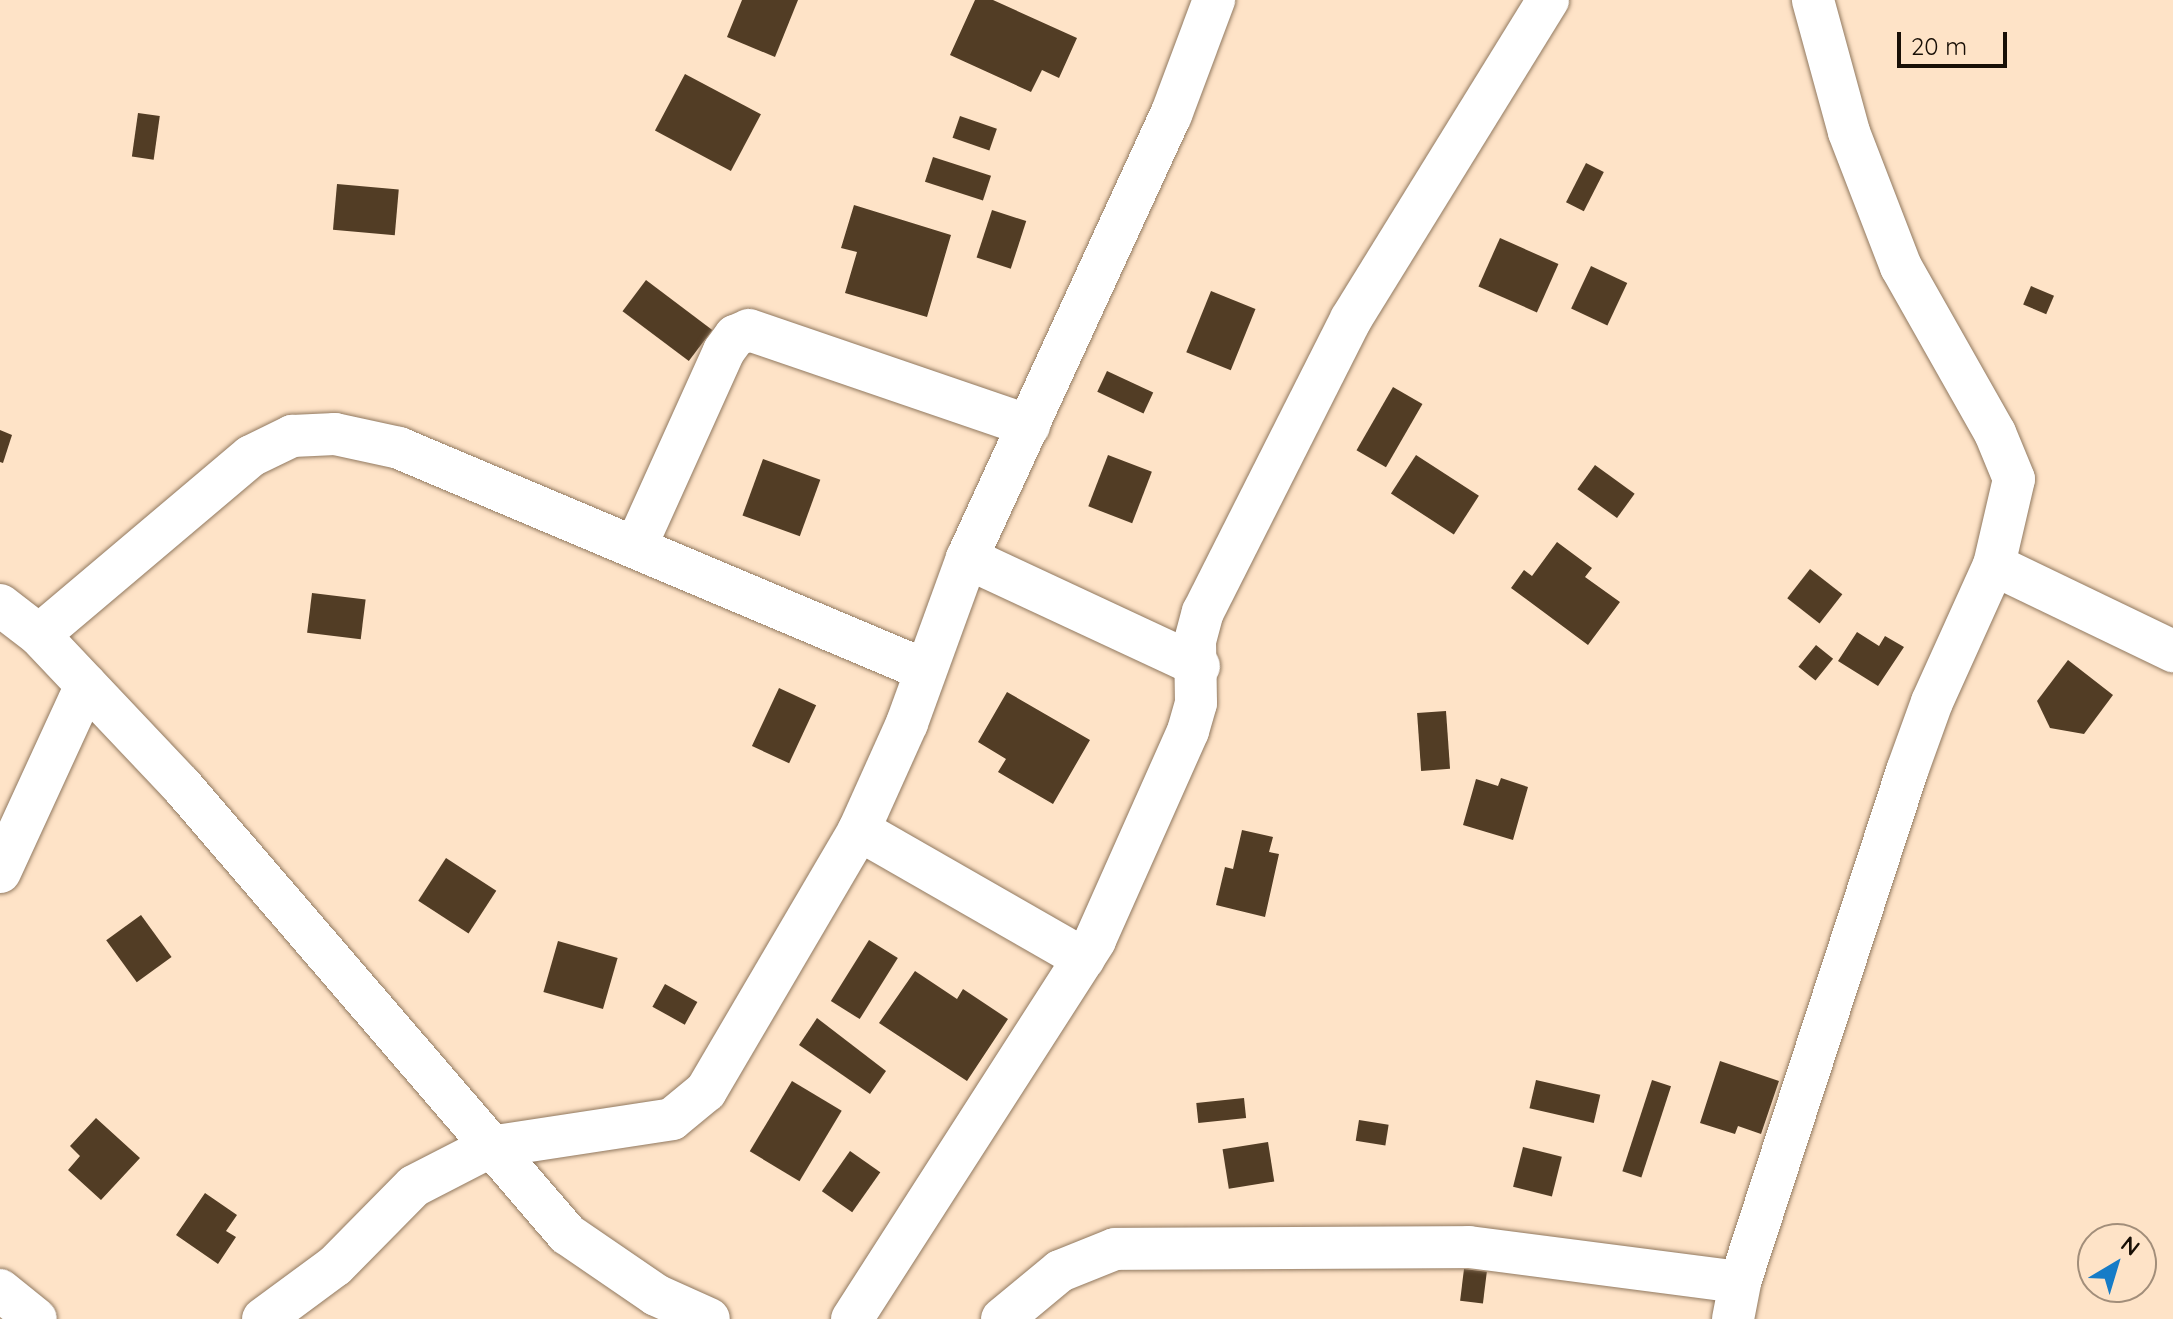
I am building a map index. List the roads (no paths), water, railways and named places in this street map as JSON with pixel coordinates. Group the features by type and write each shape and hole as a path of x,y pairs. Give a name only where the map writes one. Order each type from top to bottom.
{"street":[{"path":"263,1319 335,1266 414,1186 490,1147 672,1119 693,1107 859,830 967,558 1171,115 1214,0"},
{"path":"852,1319 1084,959 1188,731 1199,666 1195,641 1203,612 1351,319 1548,0"},
{"path":"1002,1319 1060,1271 1115,1249 1469,1247 1736,1300 1922,729 1994,565 2014,479 1995,433 1901,267 1849,132 1813,0"},
{"path":"636,546 724,351 735,336 749,330 1029,426"},
{"path":"39,635 251,456 292,436 335,434 399,448 925,670"},
{"path":"967,558 1199,666"},
{"path":"1994,565 2173,651"},
{"path":"0,605 39,635 181,785 490,1147 579,1244 656,1295 709,1319"},
{"path":"0,872 86,685"},
{"path":"859,830 1084,959"},
{"path":"0,1290 36,1319"}]}
